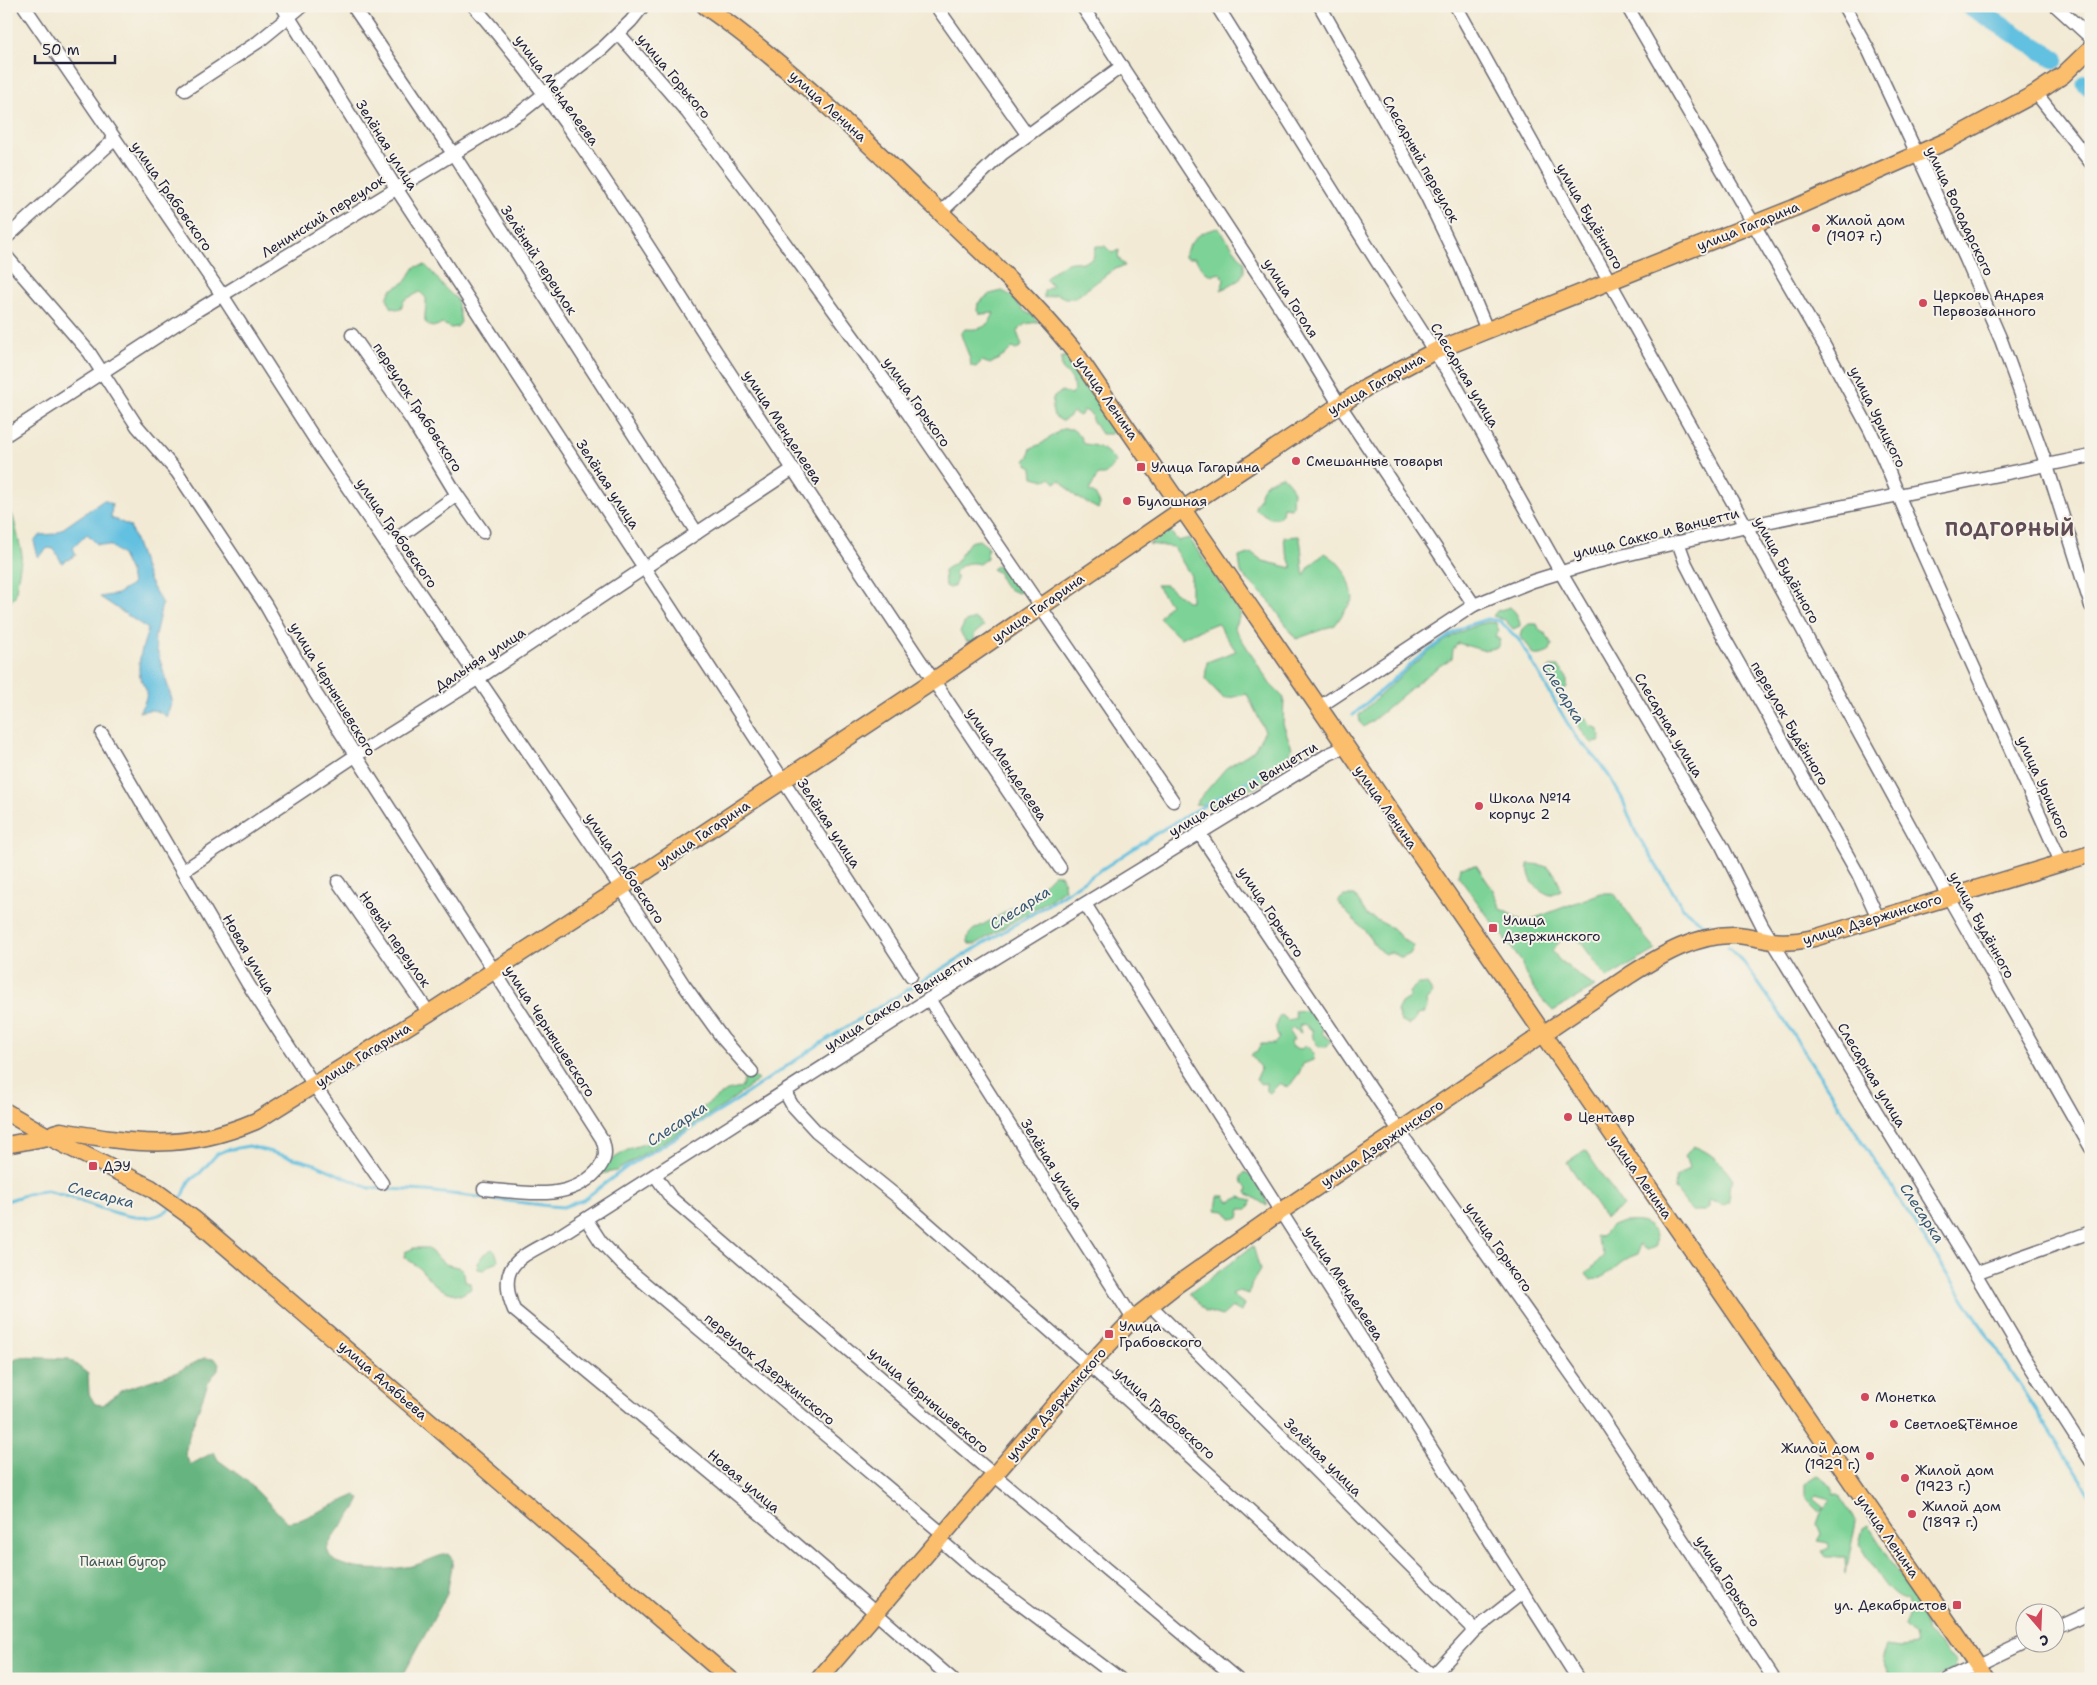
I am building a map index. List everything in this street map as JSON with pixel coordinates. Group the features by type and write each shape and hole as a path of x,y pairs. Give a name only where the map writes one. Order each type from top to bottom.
{"main road":[{"name":"улица Ленина","path":"705,6 796,76 940,212 1021,289 1065,339 1088,369 1345,747 1982,1672"},
{"name":"улица Гагарина","path":"49,1137 61,1131 116,1140 173,1143 215,1136 256,1121 429,1013 621,888 933,681 1182,509 1339,404 1400,368 1435,351 1754,224 1917,154 1983,123 2036,93 2063,75 2091,48"},
{"name":"улица Дзержинского","path":"819,1679 1089,1365 1133,1319 1280,1212 1630,975 1673,950 1698,941 1726,936 1746,936 1773,942 1799,941 1814,938 2091,854"},
{"path":"6,1112 49,1137"},
{"path":"6,1145 49,1137"},
{"name":"улица Алябьева","path":"49,1137 164,1196 194,1219 730,1679"},
{"path":"104,1165 100,1157 102,1149 105,1144 116,1140"}],"street":[{"name":"улица Грабовского","path":"24,6 222,295 318,444 479,678 709,1020 752,1072"},
{"name":"Зелёная улица","path":"282,6 396,188 911,976"},
{"path":"185,90 233,60 302,6"},
{"name":"Зелёный переулок","path":"353,6 454,155 697,533"},
{"name":"улица Менделеева","path":"474,6 515,54 544,94 673,285 933,681 1060,868"},
{"name":"Ленинский переулок","path":"6,435 222,295 504,123 544,94 619,34 643,6"},
{"path":"936,6 1027,134"},
{"name":"улица Гоголя","path":"1082,6 1283,312 1339,404 1474,605"},
{"name":"Слесарная улица","path":"1217,6 1456,384 1561,573 1707,820 1739,877 1758,918 2025,1358 2091,1461"},
{"name":"Слесарный переулок","path":"1320,6 1426,195 1461,268 1487,330"},
{"name":"улица Будённого","path":"1456,6 1746,526 1948,896 2091,1148"},
{"name":"улица Урицкого","path":"1627,6 1843,378 1884,458 1923,554 2061,862"},
{"name":"улица Володарского","path":"1844,6 1864,41 1966,259 2001,340 2047,466 2091,606"},
{"path":"2056,6 2091,38"},
{"name":"улица Горького","path":"619,34 687,112 747,191 893,392 1173,801"},
{"path":"940,212 981,173 1027,134 1122,66"},
{"path":"2036,93 2091,163"},
{"path":"6,238 114,140"},
{"name":"улица Чернышевского","path":"6,256 89,352 104,371 137,426 174,467 256,590 316,694 605,1145 605,1158 597,1170 584,1182 566,1191 539,1193 484,1189"},
{"name":"переулок Грабовского","path":"352,335 411,419 457,496 483,532"},
{"name":"улица Сакко и Ванцетти","path":"1318,707 1474,605 1507,591 1588,564 1746,526 2091,456"},
{"name":"Дальняя улица","path":"183,871 355,756 479,678 793,470"},
{"path":"387,546 457,496"},
{"name":"переулок Будённого","path":"1678,542 1686,564 1722,634 1858,874 1878,918"},
{"name":"Новая улица","path":"102,734 248,984 314,1085 382,1182"},
{"name":"улица Сакко и Ванцетти","path":"514,1310 508,1297 506,1285 508,1274 515,1262 586,1219 929,999 1199,832 1329,754 1345,747"},
{"name":"улица Горького","path":"1199,832 1400,1132 1603,1419 1774,1679"},
{"name":"Новый переулок","path":"338,882 429,1013"},
{"name":"улица Менделеева","path":"1084,904 1578,1679"},
{"name":"Зелёная улица","path":"929,999 1133,1319"},
{"name":"улица Грабовского","path":"785,1092 792,1105 816,1131 900,1199 1089,1365 1433,1678"},
{"name":"улица Чернышевского","path":"655,1175 671,1198 994,1475 1237,1679"},
{"name":"переулок Дзержинского","path":"586,1219 601,1242 629,1270 941,1536 976,1571 1120,1679"},
{"path":"1975,1273 2091,1232"},
{"name":"Зелёная улица","path":"1150,1305 1475,1630"},
{"name":"Новая улица","path":"514,1310 876,1612 952,1679"},
{"path":"1433,1678 1475,1630 1523,1592"},
{"path":"2064,1624 2091,1612"},
{"path":"1948,1679 1982,1672 2014,1650"}],"green space":[{"path":"1218,228 1244,262 1244,272 1239,280 1221,290 1224,280 1221,273 1211,275 1204,271 1195,258 1184,256 1196,237"},
{"path":"1096,246 1105,246 1112,253 1119,250 1118,257 1125,266 1114,269 1075,298 1065,298 1057,294 1044,298 1044,291 1052,286 1045,279 1067,263 1083,263 1093,258"},
{"path":"425,265 457,299 461,322 457,327 451,328 443,324 432,327 425,322 426,298 420,292 404,300 401,308 391,307 387,298 391,290 405,282 415,267"},
{"path":"1002,291 1014,298 1038,322 1025,324 1017,332 1022,346 1016,350 1012,348 1004,356 990,364 982,361 976,367 971,366 961,334 965,329 983,327 989,322 994,313 981,314 977,311 978,303 990,294"},
{"path":"1067,356 1082,371 1081,385 1095,397 1103,413 1110,418 1115,429 1111,434 1101,434 1092,420 1091,414 1084,410 1080,416 1073,412 1062,421 1054,416 1052,409 1053,398 1062,391 1071,395 1074,391 1072,379 1062,369 1061,358"},
{"path":"1062,429 1072,429 1079,435 1084,444 1102,449 1116,462 1105,475 1098,475 1089,491 1095,494 1100,504 1098,509 1075,496 1060,480 1055,483 1050,478 1045,480 1033,477 1032,468 1025,461 1029,456 1031,448 1041,444"},
{"path":"1283,476 1291,485 1293,493 1292,506 1291,508 1283,507 1282,514 1278,518 1270,518 1255,509 1256,504 1260,499 1261,490 1264,486 1270,481"},
{"path":"6,510 13,516 22,554 15,597 6,605"},
{"path":"1169,530 1178,541 1189,538 1241,614 1234,627 1270,684 1284,698 1283,724 1292,748 1284,765 1256,788 1236,791 1213,806 1195,804 1226,768 1254,750 1265,731 1247,694 1224,699 1205,679 1207,662 1236,651 1217,623 1180,638 1159,618 1170,604 1156,585 1166,585 1187,601 1191,601 1191,576 1173,547 1149,544"},
{"path":"1299,536 1304,575 1310,566 1325,553 1337,562 1345,572 1353,599 1335,625 1296,639 1270,602 1241,573 1239,557 1252,553 1263,561 1292,568 1285,548 1284,537"},
{"path":"979,540 988,547 987,558 979,564 968,563 962,565 954,573 957,579 954,586 949,588 945,586 944,570 955,563 970,542"},
{"path":"998,565 1009,571 1018,581 1023,588 1019,593 1012,591 1006,586 1001,580 999,573 992,569"},
{"path":"1510,607 1517,615 1520,623 1520,626 1513,629 1505,620 1493,616 1497,611"},
{"path":"975,619 984,626 974,634 975,643 966,641 960,632 965,622"},
{"path":"1487,622 1496,623 1499,631 1495,636 1500,640 1497,648 1482,650 1458,643 1453,650 1452,658 1429,674 1364,727 1360,723 1359,715 1420,659 1452,637 1469,628"},
{"path":"1529,624 1537,624 1540,631 1546,634 1552,645 1549,652 1533,655 1520,636 1522,630"},
{"path":"1550,667 1559,667 1567,678 1567,687 1563,691 1556,688 1555,678 1546,673"},
{"path":"1580,716 1587,719 1590,726 1597,728 1601,737 1599,742 1592,743 1585,735 1575,721"},
{"path":"1528,864 1541,865 1554,873 1561,890 1550,895 1536,887 1531,879"},
{"path":"1476,865 1493,890 1501,909 1525,922 1601,893 1614,893 1656,950 1607,978 1577,937 1562,940 1552,950 1559,960 1595,987 1553,1011 1526,976 1521,961 1458,876 1460,867"},
{"path":"1055,873 1062,876 1065,889 976,944 969,944 968,937 973,930 1027,898"},
{"path":"1344,896 1355,896 1367,915 1392,928 1403,939 1414,946 1410,954 1402,958 1391,952 1385,954 1379,949 1338,901"},
{"path":"1418,984 1427,984 1433,993 1426,1001 1427,1008 1424,1013 1418,1014 1414,1022 1408,1025 1401,1021 1397,1011 1401,1003 1409,998 1409,992"},
{"path":"1310,1010 1323,1028 1322,1033 1331,1041 1326,1047 1318,1046 1313,1038 1312,1030 1304,1024 1299,1026 1301,1033 1293,1028 1289,1032 1294,1040 1290,1042 1292,1047 1301,1049 1306,1046 1314,1053 1313,1060 1303,1064 1288,1088 1280,1083 1270,1093 1266,1091 1266,1083 1261,1084 1256,1080 1261,1069 1251,1055 1257,1052 1261,1044 1274,1044 1279,1038 1276,1026 1277,1020 1281,1015 1288,1020 1296,1018 1294,1011"},
{"path":"752,1076 758,1080 725,1105 616,1171 601,1174 608,1162 631,1148 651,1142 727,1091 741,1088 745,1078"},
{"path":"1693,1146 1716,1159 1733,1179 1728,1203 1724,1205 1709,1200 1709,1207 1704,1211 1692,1211 1675,1189 1676,1177 1689,1168 1685,1156"},
{"path":"1585,1150 1623,1206 1605,1218 1567,1162"},
{"path":"1245,1172 1253,1177 1260,1186 1267,1206 1247,1193 1248,1189 1242,1183 1241,1177"},
{"path":"1218,1196 1225,1196 1229,1202 1240,1197 1252,1200 1248,1209 1241,1209 1239,1218 1231,1219 1225,1211 1216,1210"},
{"path":"1623,1222 1644,1223 1651,1228 1656,1235 1655,1247 1647,1250 1639,1245 1638,1254 1625,1260 1604,1276 1591,1280 1586,1274 1604,1255 1595,1236 1602,1237 1610,1227"},
{"path":"1253,1246 1260,1270 1252,1283 1249,1294 1239,1291 1232,1295 1244,1304 1241,1312 1232,1307 1222,1316 1205,1311 1190,1293"},
{"path":"414,1248 427,1248 445,1264 461,1268 465,1281 470,1283 471,1289 460,1295 439,1287 404,1257 405,1252"},
{"path":"492,1249 496,1253 498,1260 496,1263 484,1270 478,1269 477,1263 484,1254"},
{"name":"Панин бугор","path":"20,1357 69,1359 88,1374 89,1394 95,1404 103,1405 122,1390 177,1372 204,1358 215,1359 219,1363 218,1369 208,1383 190,1432 185,1453 190,1465 214,1452 218,1460 247,1481 287,1522 300,1520 356,1495 360,1499 357,1506 334,1536 327,1549 334,1561 347,1566 375,1569 412,1566 448,1554 453,1560 447,1594 401,1679 6,1679 6,1365"},
{"path":"1818,1476 1830,1485 1833,1494 1839,1496 1856,1521 1846,1573 1845,1557 1826,1557 1822,1551 1829,1548 1829,1543 1817,1541 1821,1534 1817,1524 1821,1513 1830,1499 1816,1495 1813,1498 1824,1507 1819,1511 1805,1497 1805,1484"},
{"path":"1868,1525 1919,1604 1926,1631 1941,1645 1948,1655 1955,1659 1956,1669 1933,1679 1896,1679 1889,1673 1882,1656 1886,1646 1900,1648 1916,1646 1914,1635 1905,1626 1910,1614 1907,1600 1899,1598 1885,1586 1859,1544 1863,1528"}],"water":[{"path":"104,500 112,504 111,518 130,526 149,580 162,604 154,640 172,700 167,717 154,710 139,712 146,697 139,663 148,629 100,597 117,594 132,585 130,572 122,555 111,546 97,544 87,534 73,548 76,555 62,563 54,549 48,548 38,557 34,541 41,535 55,534"}],"waterway":[{"path":"1970,6 2055,59"},
{"path":"2086,84 2091,87"},
{"name":"Слесарка","path":"1353,715 1418,658 1452,634 1466,626 1487,619 1500,621 1519,640 1575,736 1596,758 1609,776 1622,798 1635,831 1683,908 1704,925"},
{"name":"Слесарка","path":"178,1200 183,1196 189,1181 200,1173 217,1154 226,1150 249,1146 315,1164 369,1188 426,1191 563,1207 583,1200 627,1167 728,1106 830,1037 1047,905 1165,828 1311,743"},
{"name":"Слесарка","path":"1728,947 1744,963 1778,1011 2091,1496"},
{"name":"Слесарка","path":"6,1201 30,1193 44,1191 57,1193 108,1211 126,1215 143,1217 158,1215 170,1208"}],"place":[{"name":"Жилой дом (1907 г.)","path":"1816,228"},
{"name":"Церковь Андрея Первозванного","path":"1923,303"},
{"name":"Смешанные товары","path":"1296,461"},
{"name":"Улица Гагарина","path":"1141,467"},
{"name":"Булошная","path":"1127,501"},
{"name":"Школа №14 корпус 2","path":"1479,806"},
{"name":"Улица Дзержинского","path":"1493,928"},
{"name":"Центавр","path":"1568,1117"},
{"name":"ДЭУ","path":"93,1166"},
{"name":"Улица Грабовского","path":"1109,1334"},
{"name":"Монетка","path":"1865,1397"},
{"name":"Светлое&Тёмное","path":"1894,1424"},
{"name":"Жилой дом (1929 г.)","path":"1870,1456"},
{"name":"Жилой дом (1923 г.)","path":"1905,1478"},
{"name":"Жилой дом (1897 г.)","path":"1912,1514"},
{"name":"ул. Декабристов","path":"1957,1605"}],"district":[{"name":"ПОДГОРНЫЙ","path":"2010,529"}]}
